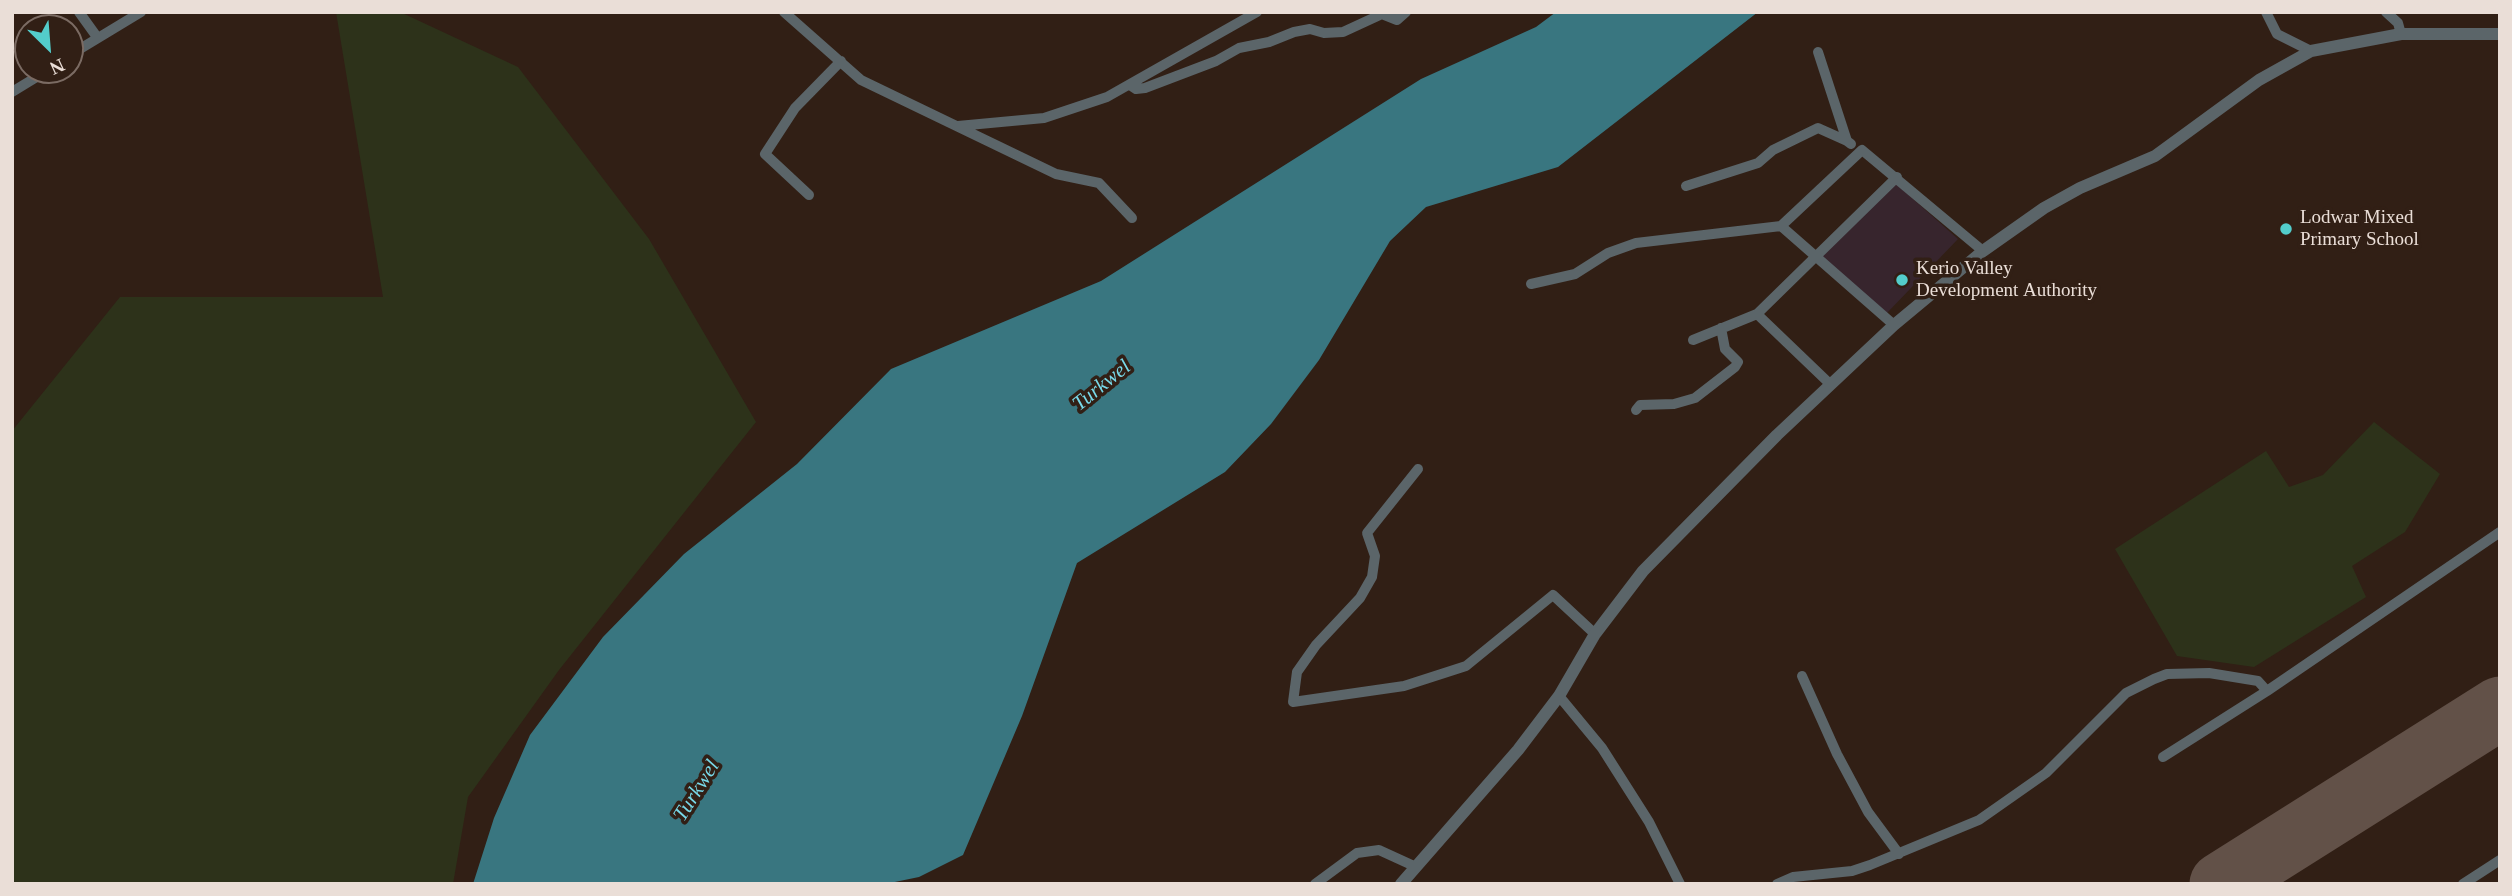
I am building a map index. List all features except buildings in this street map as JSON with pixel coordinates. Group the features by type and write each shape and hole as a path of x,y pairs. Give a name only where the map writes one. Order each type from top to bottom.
{"street":[{"path":"79,12 97,37"},
{"path":"84,46 141,12"},
{"path":"783,12 861,80 1056,174 1099,183 1132,218"},
{"path":"958,126 1044,118 1130,85 1194,51 1208,37 1257,12"},
{"path":"1130,85 1136,89 1145,88 1216,61 1239,48 1269,42 1294,32 1310,29 1324,33 1343,32 1382,13 1397,20 1406,12"},
{"path":"2266,12 2277,34 2311,51"},
{"path":"2386,12 2398,23 2401,34"},
{"path":"1401,884 1518,750 1559,696 1595,634 1643,571 1714,497 1830,384 1894,325 1983,251 2044,208 2080,188 2155,156 2259,80 2311,51 2401,34 2500,34"},
{"path":"1818,52 1847,141"},
{"path":"810,195 765,154 795,108 841,61"},
{"path":"1686,186 1758,163 1773,150 1809,130 1818,128 1827,130 1862,150 1983,251"},
{"path":"1531,284 1575,274 1608,253 1636,243 1781,226 1862,150"},
{"path":"1693,340 1757,314 1897,177"},
{"path":"1781,226 1894,325"},
{"path":"1757,314 1830,384"},
{"path":"1636,410 1640,405 1674,404 1695,398 1735,367 1738,362 1725,349 1721,328"},
{"path":"1418,469 1367,533 1375,556 1372,577 1360,598 1317,645 1297,673 1293,702 1404,686 1466,666 1553,595 1595,634"},
{"path":"2163,757 2267,691 2500,532"},
{"path":"1777,884 1793,877 1852,871 1979,820 2056,765 2126,693 2154,679 2167,674 2209,673 2258,681 2267,691"},
{"path":"1802,676 1861,801 1899,854"},
{"path":"1559,696 1602,748 1649,822 1680,884"},
{"path":"1315,884 1357,853 1379,850 1415,866"},
{"path":"2463,884 2500,860"}],"shaded area":[{"path":"1894,182 1958,239 1887,313 1820,255"}],"green space":[{"path":"336,12 400,12 518,67 649,239 756,422 559,670 468,797 453,884 12,884 12,431 120,297 383,297"},
{"path":"2374,422 2440,474 2405,532 2352,566 2366,597 2254,667 2177,656 2115,549 2266,451 2289,487 2323,475"}],"water":[{"name":"Turkwel","path":"1556,12 1758,12 1558,167 1426,207 1390,241 1319,360 1271,424 1225,472 1077,563 1022,716 963,855 919,877 885,884 473,884 494,818 530,735 603,637 684,554 797,464 891,369 1101,281 1421,79 1536,27"}],"runway":[{"path":"2221,884 2500,708"}],"place":[{"name":"Lodwar Mixed Primary School","path":"2286,229"},
{"name":"Kerio Valley Development Authority","path":"1902,280"}]}
